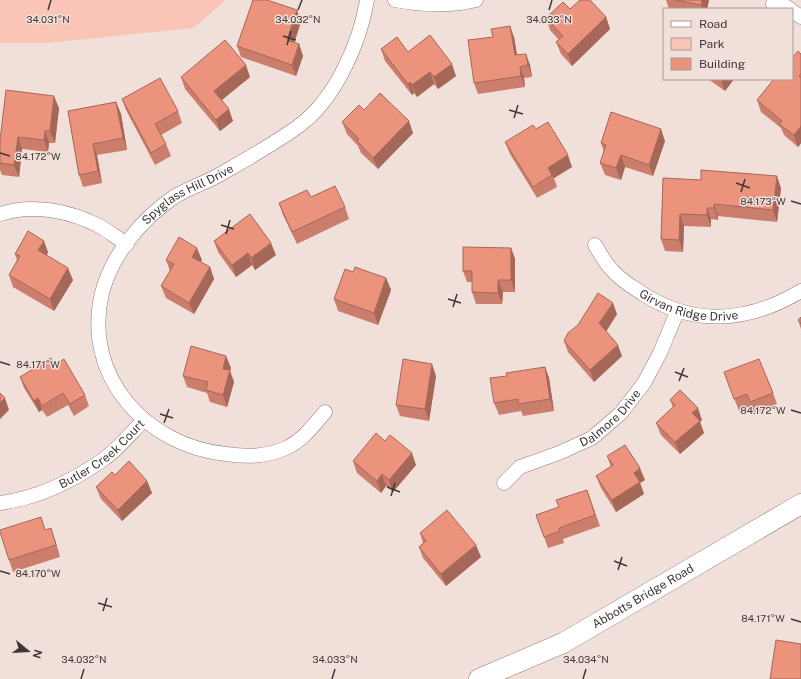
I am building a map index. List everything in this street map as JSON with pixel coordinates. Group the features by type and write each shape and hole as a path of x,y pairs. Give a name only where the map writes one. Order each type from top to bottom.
{"main road":[{"name":"Abbotts Bridge Road","path":"479,679 563,643 801,504"}],"street":[{"name":"Spyglass Hill Drive","path":"143,421 131,408 113,383 103,361 98,339 98,316 102,292 111,269 127,244 145,222 175,197 218,175 276,141 301,124 322,104 344,68 355,42 367,0"},
{"path":"395,0 419,4 443,5 476,0"},
{"path":"773,4 788,8"},
{"path":"0,214 28,209 49,210 84,219 127,244"},
{"name":"Girvan Ridge Drive","path":"595,245 612,271 617,275 655,301 678,312 695,316 736,316 789,298 801,291"},
{"name":"Dalmore Drive","path":"504,483 520,467 559,453 592,438 620,414 644,383 660,353 678,312"},
{"name":"Butler Creek Court","path":"0,503 37,495 64,484 105,459 143,421 176,441 201,451 245,457 264,455 287,448 307,433 325,412"}],"green space":[{"path":"0,0 226,0 193,28 47,43 0,43"}],"building":[{"path":"253,0 267,0 297,10 287,40 299,44 292,65 237,46"},
{"path":"580,0 590,0 606,17 568,54 556,42 563,36 546,18 563,2 570,9"},
{"path":"675,0 702,0 701,5"},
{"path":"510,26 515,55 526,54 528,65 520,67 521,76 474,83 468,40 493,37 491,29"},
{"path":"430,35 452,64 434,77 430,72 412,85 410,82 408,84 381,49 397,37 408,52"},
{"path":"225,40 246,65 214,91 229,109 216,120 181,77"},
{"path":"798,51 801,54 801,74 799,76 801,77 801,126 794,135 779,124 782,121 757,100 773,80 793,80 793,57"},
{"path":"160,78 178,111 155,124 166,144 151,153 122,99"},
{"path":"6,90 54,96 50,131 45,131 44,140 18,137 14,165 0,163 0,140"},
{"path":"380,93 409,121 373,158 357,141 359,139 342,122 359,105 364,110"},
{"path":"116,102 123,138 93,144 98,171 79,175 68,111"},
{"path":"611,112 661,129 649,165 621,155 616,168 600,163 606,145 601,143"},
{"path":"548,122 568,155 548,168 552,175 533,187 505,142 533,125 536,129"},
{"path":"701,170 777,176 773,210 714,204 714,208 707,208 707,215 680,214 679,240 661,239 663,178 701,180"},
{"path":"335,186 345,207 292,232 279,203 307,190 311,197"},
{"path":"250,214 271,243 251,258 248,253 232,265 214,241"},
{"path":"28,231 44,241 38,250 68,268 50,299 9,275 20,256 15,254"},
{"path":"179,237 197,248 192,257 210,267 189,303 161,286 174,264 166,260"},
{"path":"463,247 511,248 511,280 498,280 498,293 472,292 472,271 463,271"},
{"path":"355,267 386,278 374,313 334,299 345,269 353,272"},
{"path":"598,293 613,303 599,323 618,345 590,370 564,341 568,333 578,325"},
{"path":"801,317 801,324 798,320"},
{"path":"191,346 226,356 223,369 230,370 223,395 206,390 208,382 183,376"},
{"path":"51,358 54,365 64,359 85,395 70,404 63,393 42,406 38,398 34,401 20,377"},
{"path":"403,359 432,364 425,409 396,405"},
{"path":"759,359 773,393 750,402 747,394 734,399 724,372"},
{"path":"545,367 550,399 518,404 518,399 494,403 490,378 507,376 506,373"},
{"path":"680,390 698,408 692,413 700,421 675,442 656,423 675,405 670,400"},
{"path":"0,393 5,398 0,403"},
{"path":"376,433 385,441 390,435 412,453 389,480 382,474 377,481 353,461"},
{"path":"625,445 640,468 634,473 640,482 612,500 596,476 613,465 607,456"},
{"path":"129,461 147,481 118,510 96,487 112,472 115,475"},
{"path":"587,490 595,515 559,528 560,531 544,537 536,515 559,507 556,500"},
{"path":"447,510 476,545 441,574 419,547 426,541 420,533"},
{"path":"41,517 45,530 51,528 56,545 9,560 0,530"},
{"path":"776,640 801,644 801,679 770,679"}]}
